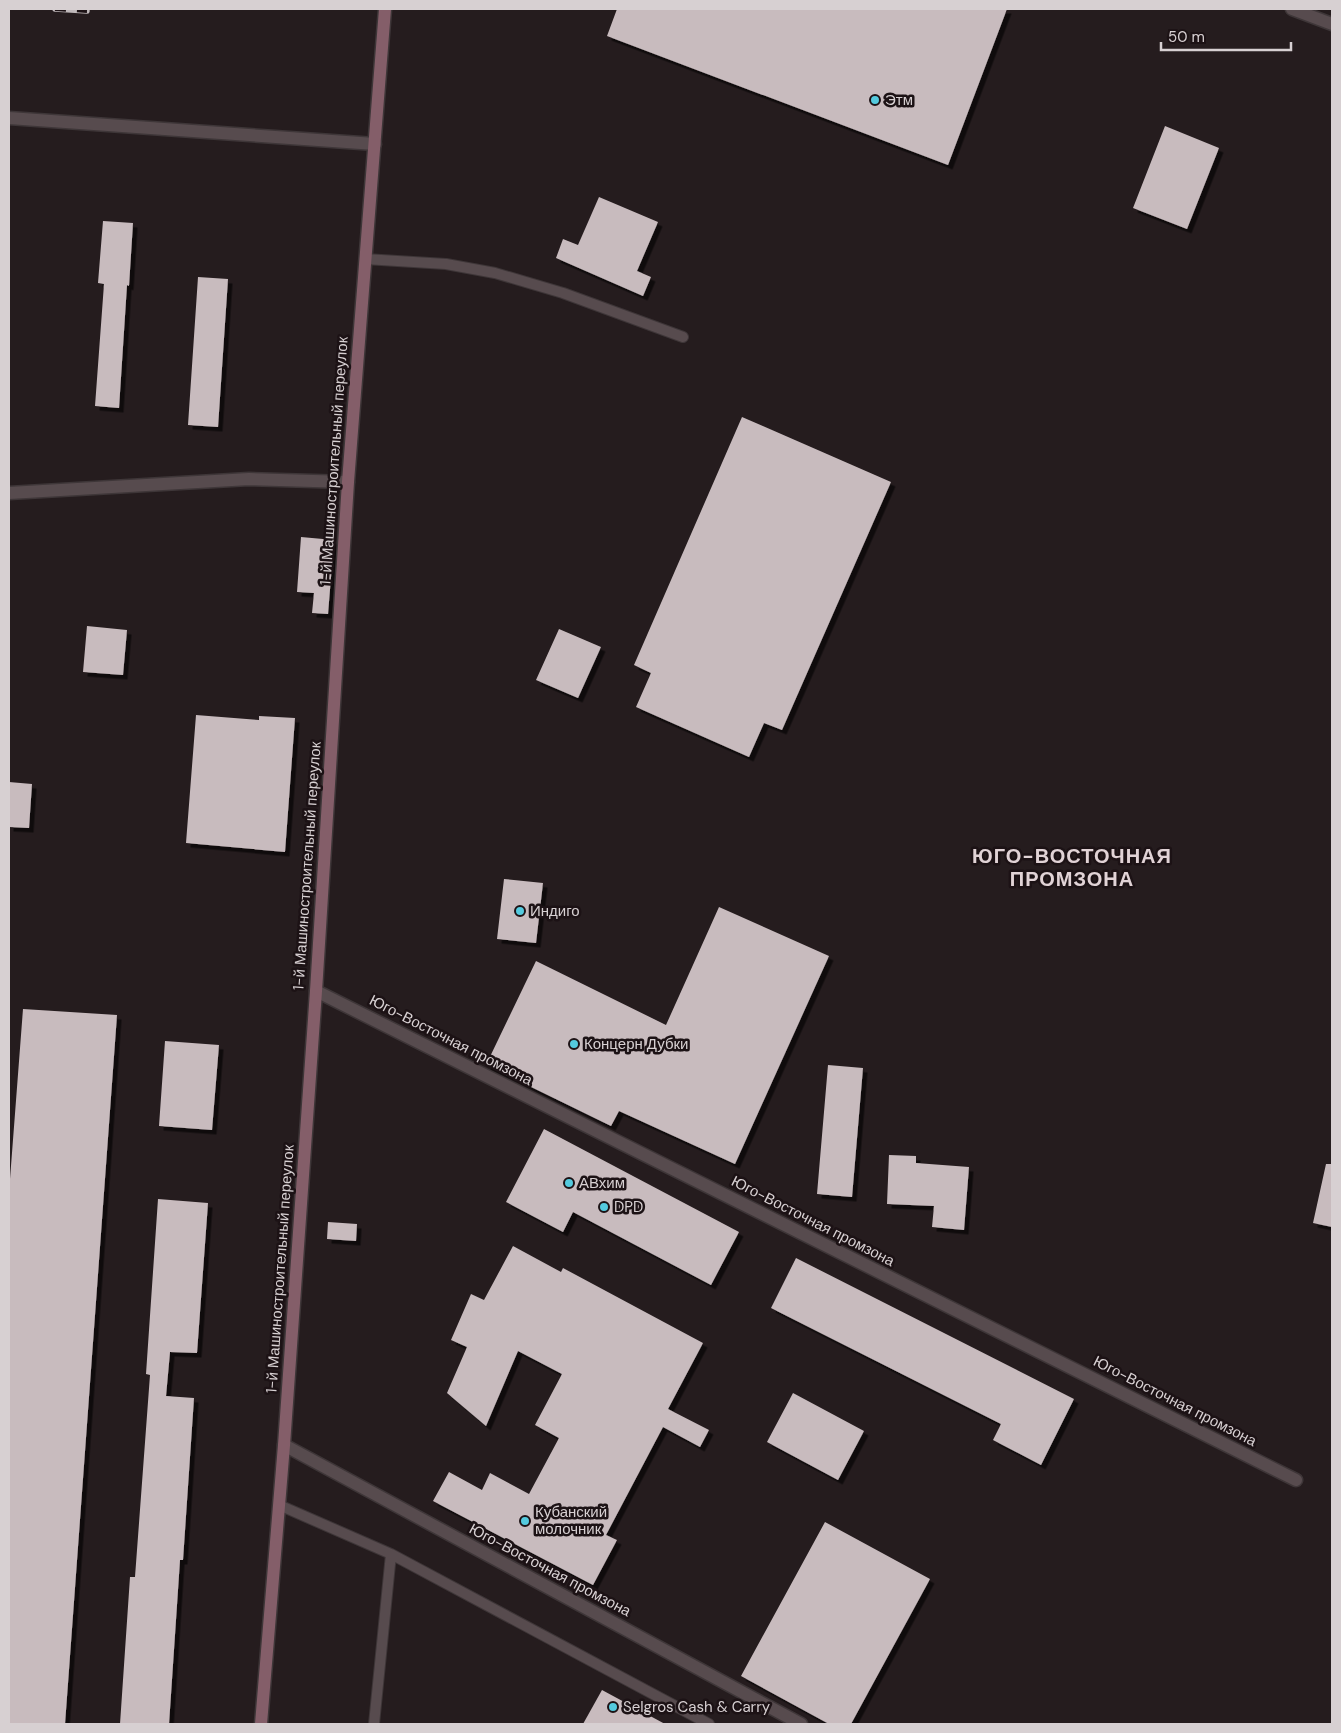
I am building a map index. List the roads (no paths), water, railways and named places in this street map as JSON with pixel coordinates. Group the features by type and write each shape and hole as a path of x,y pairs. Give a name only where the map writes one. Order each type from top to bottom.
{"street":[{"name":"1-й Машиностроительный переулок","path":"261,1724 284,1445 316,991 348,482 386,9"},
{"path":"1292,9 1332,24"},
{"path":"9,118 375,144"},
{"path":"9,493 249,479 348,482"},
{"name":"Юго-Восточная промзона","path":"316,991 1296,1480"},
{"name":"Юго-Восточная промзона","path":"284,1445 801,1724"}],"lane":[{"path":"366,259 446,264 495,274 563,293 683,337"},
{"path":"279,1505 391,1554 709,1724"},
{"path":"374,1724 391,1554"}],"railway":[{"path":"55,9 87,11"}],"place":[{"name":"Этм","path":"875,100"},
{"name":"Индиго","path":"520,911"},
{"name":"Концерн Дубки","path":"574,1044"},
{"name":"АВхим","path":"569,1183"},
{"name":"DPD","path":"604,1207"},
{"name":"Кубанский молочник","path":"525,1521"},
{"name":"Selgros Cash & Carry","path":"613,1707"}],"district":[{"name":"ЮГО-ВОСТОЧНАЯ ПРОМЗОНА","path":"1072,868"}]}
